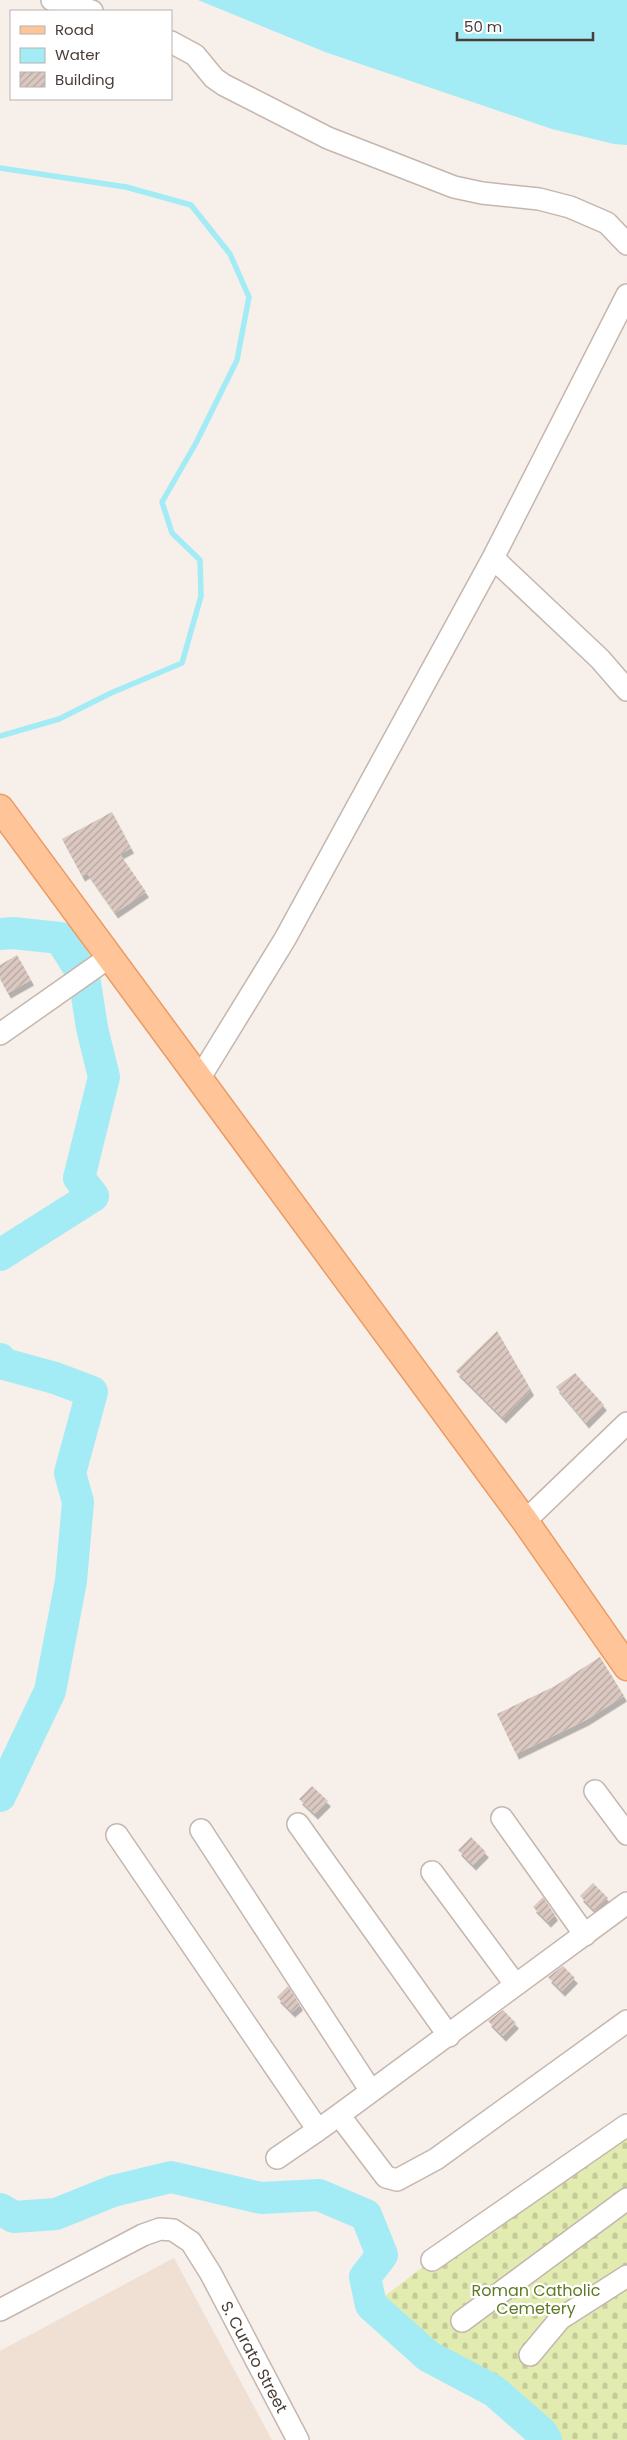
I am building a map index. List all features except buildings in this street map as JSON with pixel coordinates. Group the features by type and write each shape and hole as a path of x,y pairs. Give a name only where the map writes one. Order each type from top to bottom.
{"main road":[{"path":"0,808 99,966 199,1079 525,1520 627,1667"}],"street":[{"path":"52,0 88,10"},
{"path":"172,43 195,55 214,78 224,85 328,138 454,188 539,199 570,207 606,223 627,244"},
{"path":"199,1079 285,938 492,558 627,295"},
{"path":"492,558 600,659 627,690"},
{"path":"0,1034 99,966"},
{"path":"525,1520 627,1423"},
{"path":"595,1791 627,1834"},
{"path":"502,1818 585,1935"},
{"path":"298,1824 449,2036"},
{"path":"201,1830 371,2091"},
{"path":"117,1835 318,2130"},
{"path":"432,1872 515,1984"},
{"path":"277,2158 449,2036 515,1984 627,1903"},
{"path":"339,2115 386,2177 397,2180 436,2158 627,2021"},
{"path":"432,2260 627,2125"},
{"path":"462,2321 627,2199"},
{"name":"S. Curato Street","path":"0,2310 143,2235 160,2229 174,2230 191,2242 211,2274 298,2440"},
{"path":"530,2355 560,2319 627,2276"}],"shaded area":[{"path":"174,2258 272,2440 0,2440 0,2351"}],"green space":[{"name":"Roman Catholic Cemetery","path":"627,2125 627,2440 556,2440 550,2426 497,2382 427,2352 377,2302 432,2260"}],"water":[{"path":"198,0 627,0 627,145 614,144 552,129 325,52"}],"waterway":[{"path":"0,168 126,187 191,205 230,254 249,297 237,360 196,443 162,502 172,533 200,560 201,596 182,663 111,693 59,719 0,736"},
{"path":"0,934 13,933 60,938 84,976 92,1028 104,1077 79,1178 93,1196 0,1255"},
{"path":"0,1359 4,1364 55,1378 92,1392 70,1473 78,1502 71,1581 50,1691 0,1796"},
{"path":"0,2209 14,2217 56,2214 113,2191 171,2177 261,2198 319,2195 366,2215 382,2255 365,2277 371,2305 428,2356 494,2391 542,2433 546,2440"}]}
